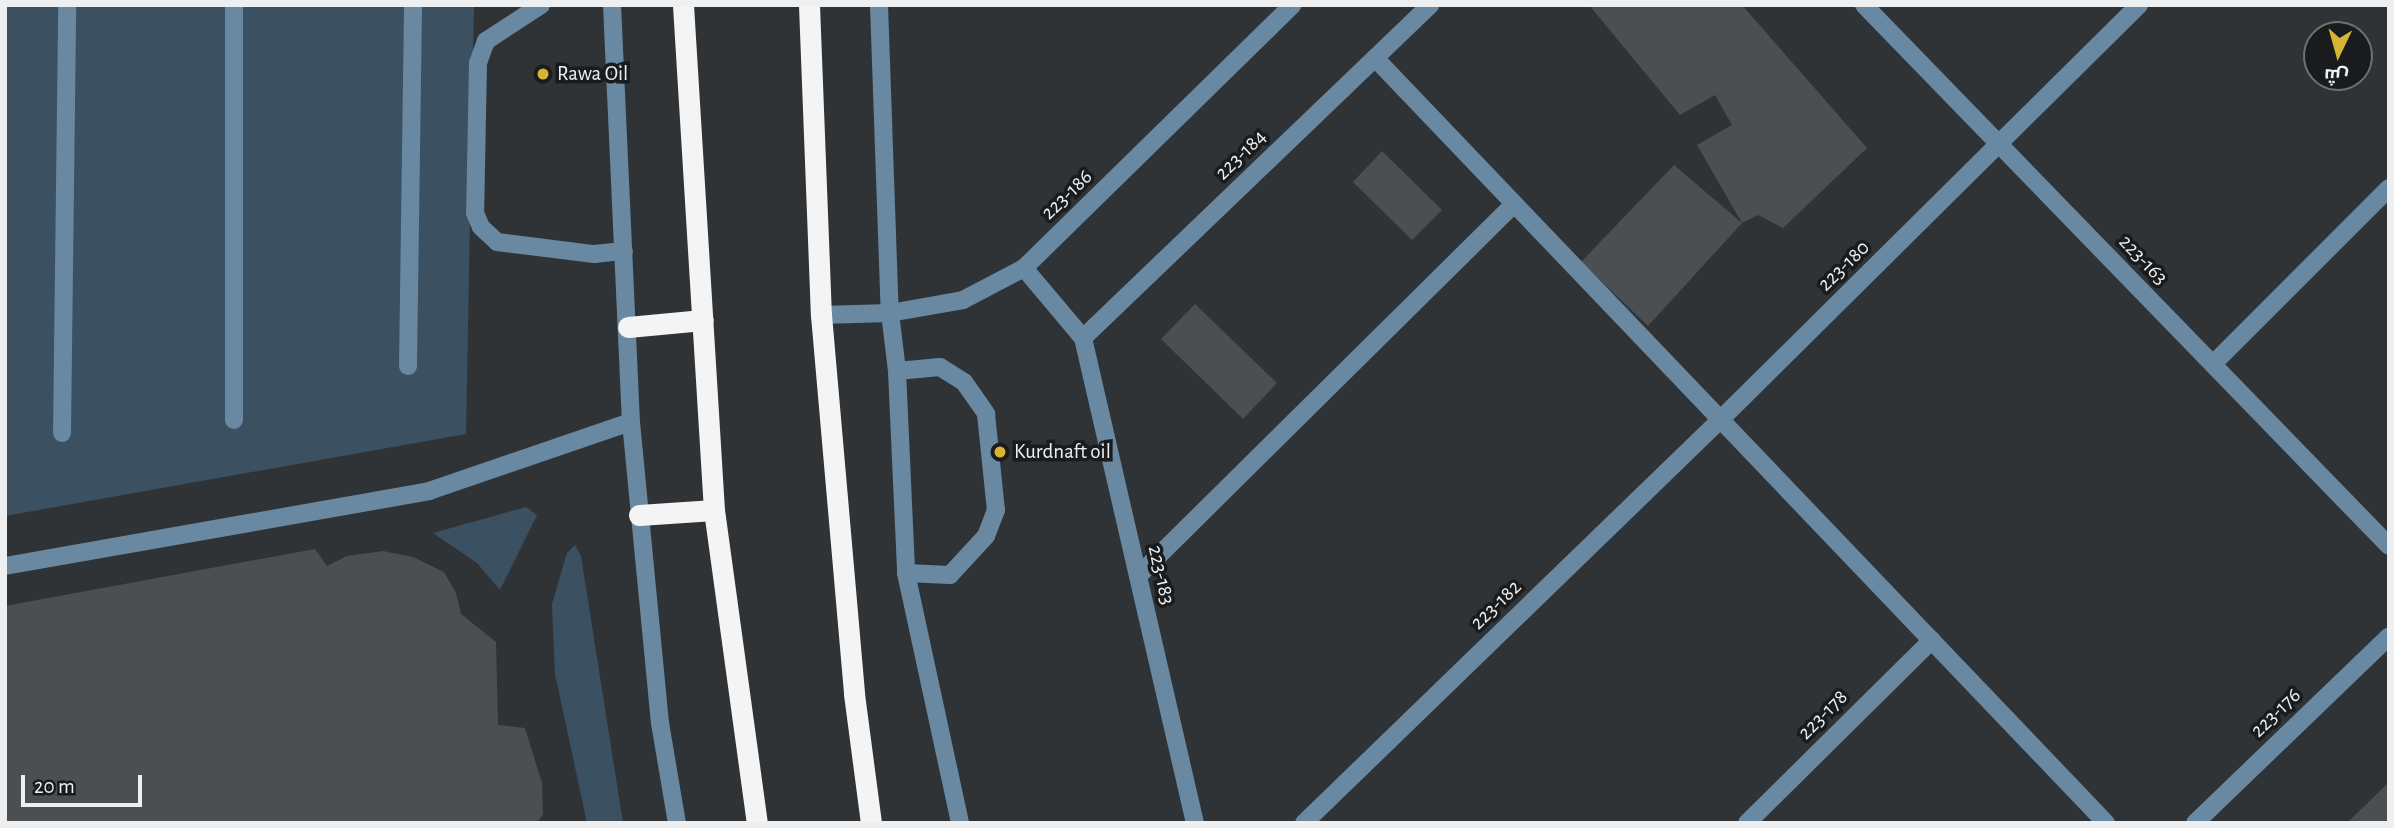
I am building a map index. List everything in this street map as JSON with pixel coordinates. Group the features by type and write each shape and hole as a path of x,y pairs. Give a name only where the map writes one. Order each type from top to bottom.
{"highway":[{"path":"683,5 714,510 757,823"},
{"path":"809,5 821,315 854,694 872,823"},
{"path":"628,327 703,320"},
{"path":"639,515 714,510"}],"street":[{"path":"62,433 67,5"},
{"path":"234,5 234,420"},
{"path":"408,366 413,5"},
{"path":"541,5 485,41 478,63 475,213 481,227 497,242 594,254 624,251"},
{"path":"612,5 631,422 660,723 677,823"},
{"path":"879,5 890,313 897,371 906,573 960,823"},
{"name":"223-186","path":"821,315 890,313 963,300 1024,268 1293,5"},
{"name":"223-184","path":"1083,338 1430,5"},
{"name":"223-163","path":"1864,5 2389,546"},
{"name":"223-180","path":"1720,420 2139,5"},
{"path":"1375,58 2106,823"},
{"path":"2213,364 2389,188"},
{"path":"1138,576 1514,204"},
{"path":"1024,268 1083,338"},
{"name":"223-183","path":"1083,338 1195,823"},
{"path":"897,371 940,367 964,382 986,414 996,510 986,536 950,575 906,573"},
{"name":"223-182","path":"1304,823 1720,420"},
{"path":"5,566 429,491 631,422"},
{"name":"223-176","path":"2194,823 2389,636"},
{"name":"223-178","path":"1746,823 1932,640"}],"shaded area":[{"path":"5,5 474,5 466,434 5,516"},
{"path":"526,507 537,515 500,590 477,563 433,533"},
{"path":"575,545 581,556 623,823 587,823 555,674 552,604 567,553"}],"building":[{"path":"1589,5 1742,5 1867,148 1783,228 1758,215 1742,223 1697,145 1732,125 1715,95 1680,115"},
{"path":"1382,151 1442,210 1412,240 1353,182"},
{"path":"1674,165 1742,223 1648,326 1581,262"},
{"path":"1195,304 1277,383 1243,419 1161,339"},
{"path":"315,549 327,566 347,556 383,551 413,557 444,572 456,593 461,614 496,642 498,725 525,728 542,783 543,814 537,823 5,823 5,606"},
{"path":"2389,782 2389,823 2351,823 2349,821"}],"place":[{"name":"Rawa Oil","path":"543,74"},
{"name":"Kurdnaft oil","path":"1000,452"}]}
